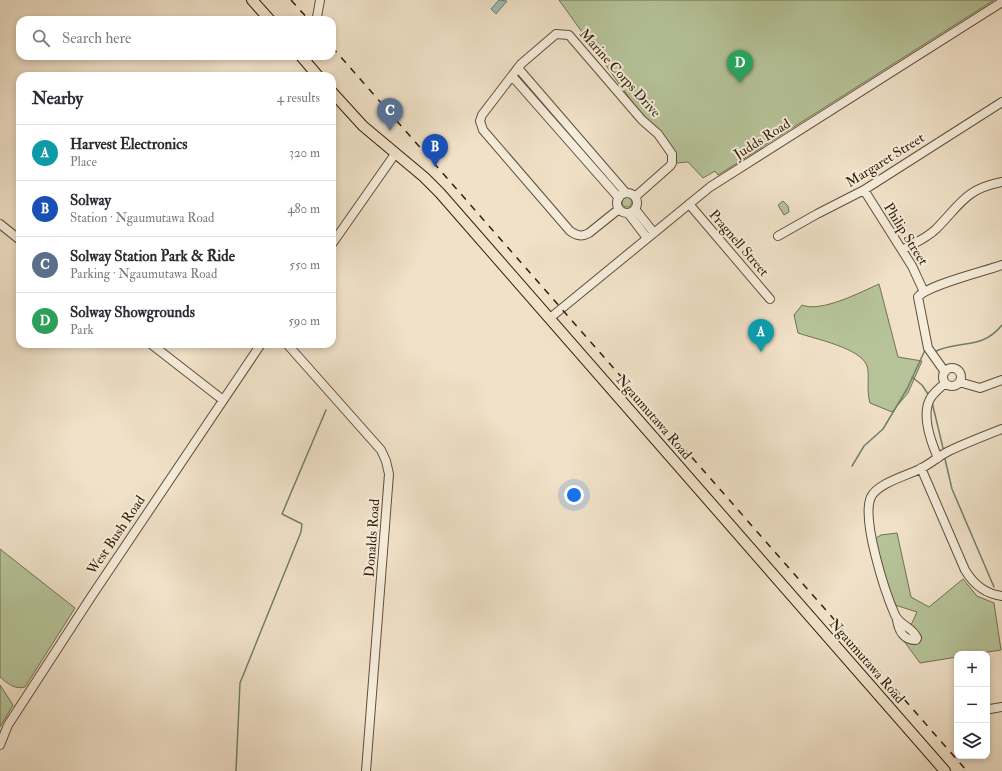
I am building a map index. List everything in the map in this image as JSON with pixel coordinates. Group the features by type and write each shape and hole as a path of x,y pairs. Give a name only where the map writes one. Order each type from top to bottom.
{"main road":[{"path":"252,0 266,16"},
{"path":"304,60 315,72"},
{"name":"Ngaumutawa Road","path":"336,96 363,126 424,177 440,193 945,771"}],"street":[{"path":"317,16 320,0"},
{"name":"Judds Road","path":"550,318 710,187 1002,2"},
{"name":"Marine Corps Drive","path":"619,209 589,234 580,236 576,235 570,231 483,130 480,121 482,115 526,58 556,34 569,35 642,120 658,134 672,154 672,163 670,166 634,197"},
{"path":"518,68 535,94 622,195 634,197 637,203 631,211"},
{"path":"512,76 535,94"},
{"name":"Margaret Street","path":"778,236 864,190 1002,102"},
{"path":"336,238 395,154"},
{"path":"902,250 935,230 956,206 969,194 984,186 1002,182"},
{"name":"Philip Street","path":"864,190 902,250 921,283 924,292"},
{"path":"622,195 617,202 619,209 631,211 650,235"},
{"name":"Pragnell Street","path":"689,204 770,299"},
{"path":"0,224 16,237"},
{"path":"945,372 931,355 925,339 918,297 924,292 1002,265"},
{"path":"156,348 223,400"},
{"name":"West Bush Road","path":"0,745 8,725 82,610 258,348"},
{"name":"Donalds Road","path":"291,348 381,450 386,461 389,474 366,771"},
{"path":"953,368 958,371 961,376 959,382 953,386 945,383 943,378 945,372 953,368"},
{"path":"959,382 980,388 1002,380"},
{"path":"938,458 931,442 927,409 930,398 945,383"},
{"path":"897,620 877,560 871,530 869,505 874,492 880,487 921,468 964,444 1002,430"},
{"path":"921,468 965,570 972,582 993,595 1002,596"},
{"path":"990,709 1002,707"}],"green space":[{"path":"559,0 994,0 718,175 715,171 703,178 688,162 676,163"},
{"path":"625,197 629,197 632,202 629,207 625,207 622,204 622,200"},
{"path":"783,201 788,206 789,212 784,215 778,205"},
{"path":"879,284 898,357 922,361 908,393 892,412 870,403 868,393 868,369 863,360 847,349 798,333 794,315 802,305 810,307 830,304"},
{"path":"897,533 911,597 929,607 963,579 977,596 994,603 1001,650 990,652 954,651 954,657 920,663 901,637 912,623 917,612 892,604 873,540 881,535"},
{"path":"0,549 75,608 25,687 21,688 5,682 0,677"},
{"path":"0,685 13,705 0,727"}],"water":[{"path":"499,0 507,1 496,14 491,9"}],"waterway":[{"path":"934,352 943,348 978,342 994,333 1002,325"},
{"path":"852,466 864,446 883,429 907,389 925,350"},
{"path":"912,377 922,385 928,394"},
{"path":"932,402 943,448"},
{"path":"236,771 240,683 301,532 302,524 282,514 326,410"},
{"path":"945,459 952,489 994,587"}],"railway":[{"path":"291,0 305,16"},
{"path":"336,52 967,771"}],"place":[{"name":"Solway Showgrounds","path":"740,83"},
{"name":"Solway Station Park & Ride","path":"390,131"},
{"name":"Solway","path":"435,167"},
{"name":"Harvest Electronics","path":"761,352"}]}
